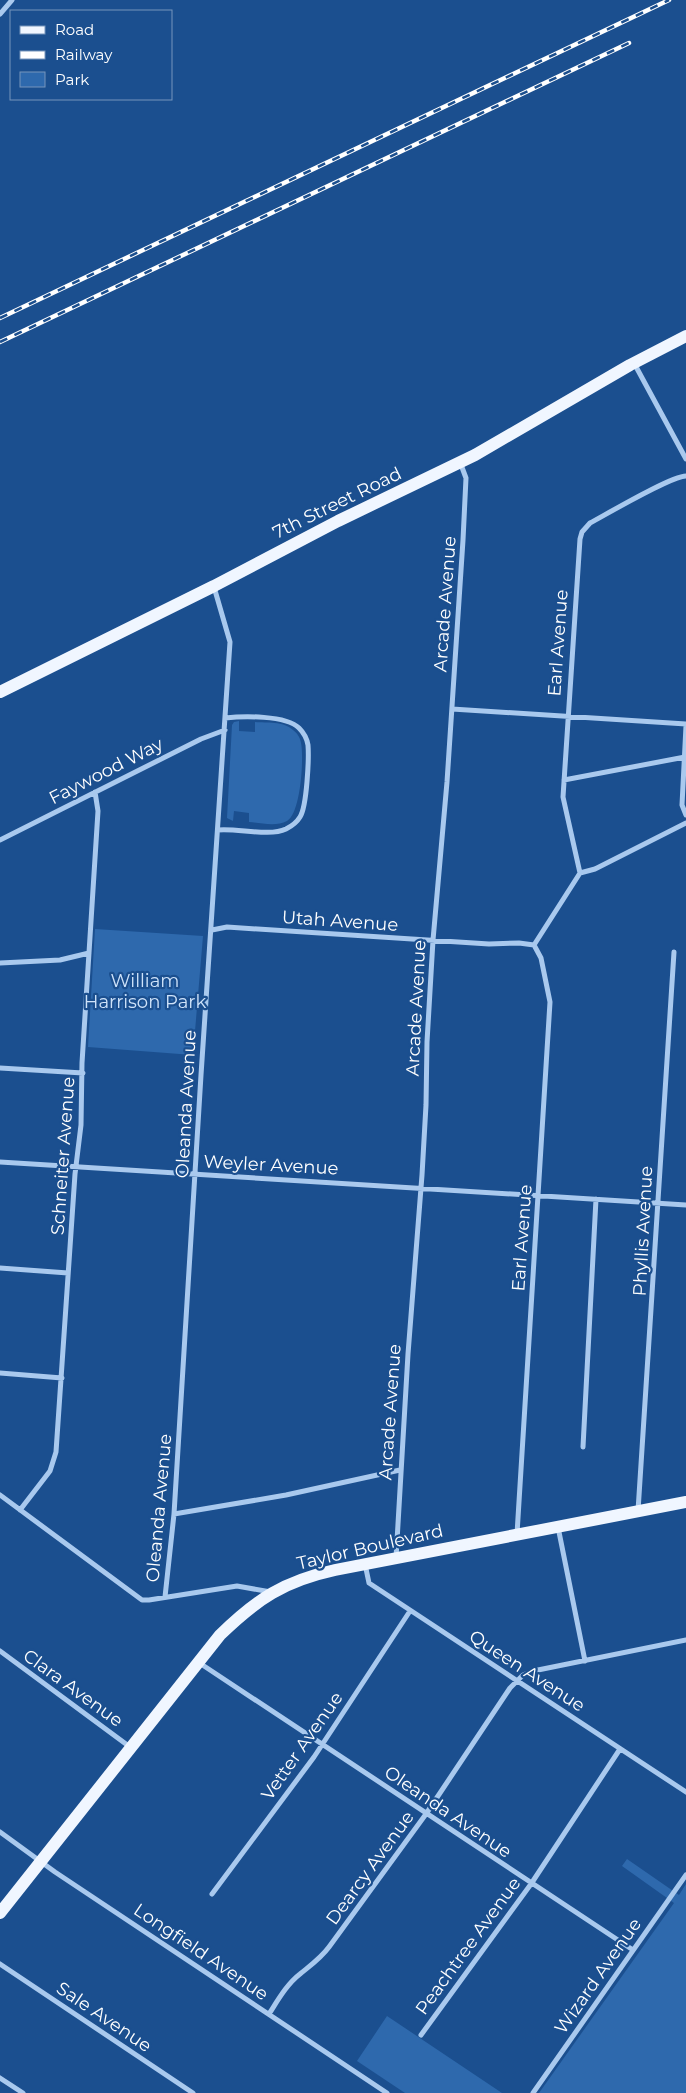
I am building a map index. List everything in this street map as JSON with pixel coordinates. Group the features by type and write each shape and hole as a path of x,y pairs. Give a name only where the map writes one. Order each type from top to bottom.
{"main road":[{"name":"7th Street Road","path":"0,692 492,445 634,363 686,336"},
{"name":"Taylor Boulevard","path":"0,1913 220,1635 252,1605 271,1592 305,1578 365,1564 686,1502"}],"street":[{"path":"0,14 9,1"},
{"path":"634,363 686,460"},
{"name":"Arcade Avenue","path":"396,1558 400,1470 420,1188 433,940 442,855 466,478 459,461"},
{"name":"Earl Avenue","path":"580,873 562,797 577,560 582,532 590,523 667,482 681,476 686,476"},
{"name":"Oleanda Avenue","path":"165,1597 174,1514 230,642 214,586"},
{"path":"452,709 686,725 682,805 686,815"},
{"path":"218,830 232,829 271,832 284,830 293,825 304,809 308,745 299,727 285,720 226,718"},
{"name":"Faywood Way","path":"0,840 201,739 225,730"},
{"path":"564,780 685,757"},
{"name":"Schneiter Avenue","path":"20,1510 50,1471 55,1460 76,1168 81,1125 98,811 95,792"},
{"path":"534,945 580,873 595,868 686,823"},
{"name":"Utah Avenue","path":"212,930 227,927 489,944 519,943 534,945"},
{"name":"Earl Avenue","path":"517,1534 550,1002 541,958 534,945"},
{"name":"Phyllis Avenue","path":"638,1512 674,952"},
{"path":"0,963 60,960 89,953"},
{"path":"0,1068 83,1073"},
{"name":"Weyler Avenue","path":"0,1162 686,1204"},
{"path":"583,1447 596,1199"},
{"path":"0,1268 68,1272"},
{"path":"0,1373 62,1378"},
{"path":"174,1514 286,1495 400,1470"},
{"path":"0,1495 142,1600 237,1586 271,1592"},
{"path":"558,1527 585,1661"},
{"name":"Queen Avenue","path":"365,1564 369,1583 686,1792"},
{"name":"Vetter Avenue","path":"212,1894 322,1744 410,1611"},
{"path":"516,1681 523,1675 533,1671 686,1640"},
{"name":"Clara Avenue","path":"0,1651 130,1748"},
{"name":"Oleanda Avenue","path":"198,1662 530,1884 633,1950"},
{"name":"Dearcy Avenue","path":"269,2014 290,1984 322,1957 330,1947 426,1814 516,1681"},
{"name":"Peachtree Avenue","path":"420,2034 530,1884 620,1749"},
{"name":"Longfield Avenue","path":"0,1832 40,1862 387,2093"},
{"name":"Wizard Avenue","path":"533,2093 686,1875"},
{"name":"Sale Avenue","path":"0,1964 193,2093"},
{"path":"0,2078 23,2093"}],"green space":[{"path":"239,721 239,731 255,732 255,722 275,723 289,727 299,737 302,750 302,772 296,807 292,816 283,823 263,824 249,822 249,813 234,811 233,821 227,818 232,725 234,722"},
{"name":"William Harrison Park","path":"95,929 203,936 193,1055 88,1047"},
{"path":"627,1859 679,1895 686,1884 686,2093 539,2093 674,1903 622,1866"},
{"path":"387,2016 502,2093 405,2093 357,2061"}],"railway":[{"path":"0,318 669,0"},
{"path":"0,342 629,43"}]}
